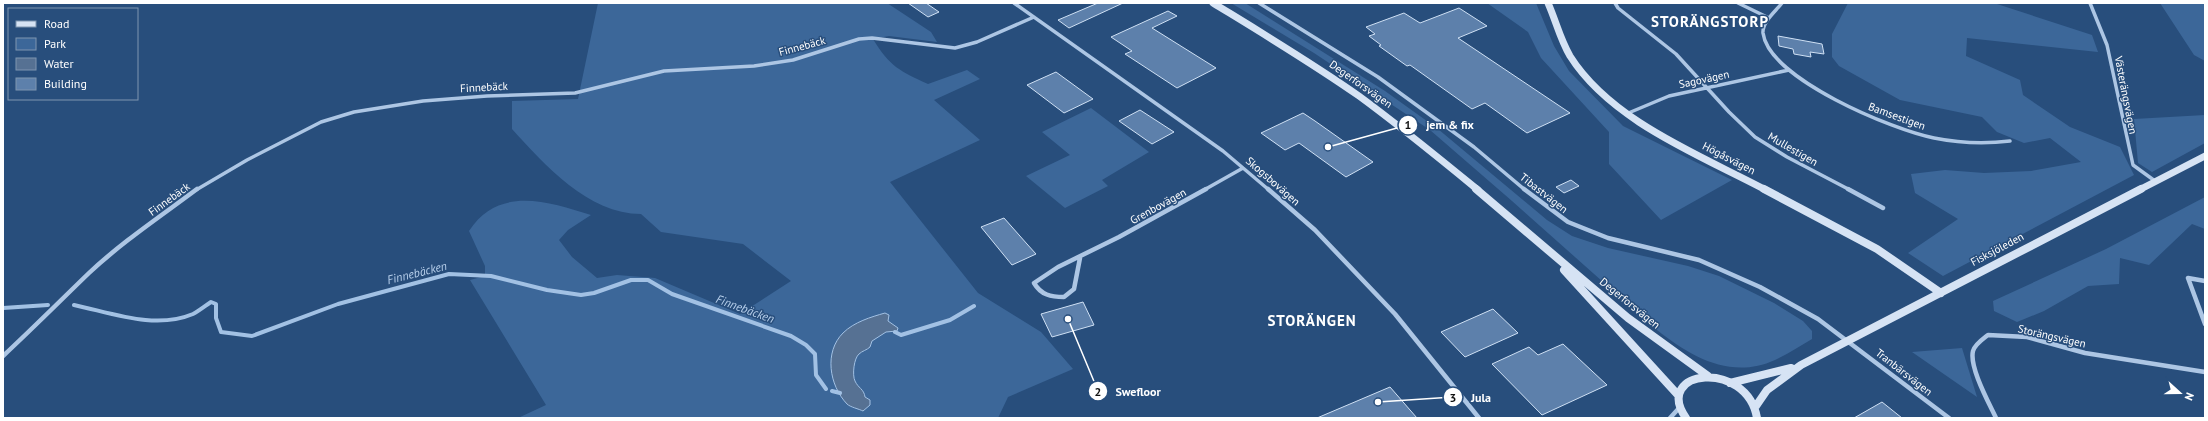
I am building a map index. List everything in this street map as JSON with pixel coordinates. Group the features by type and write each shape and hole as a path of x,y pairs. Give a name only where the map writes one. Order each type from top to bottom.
{"street":[{"name":"Skogsbovägen","path":"1014,3 1176,117 1244,168 1315,230 1374,290 1478,418"},
{"name":"Degerforsvägen","path":"1213,3 1320,69 1402,128 1650,336 1708,376 1730,383"},
{"name":"Tibastvägen","path":"1259,3 1378,77 1468,143 1544,206 1568,222 1608,238 1679,254 1724,270 1818,319 1848,340"},
{"name":"Högåsvägen","path":"1548,3 1561,41 1574,62 1606,98 1626,114 1650,129 1877,249 1941,293"},
{"name":"Mullestigen","path":"1615,3 1618,8 1676,54 1744,126 1768,146 1884,208"},
{"path":"1738,3 1769,18 1782,3"},
{"name":"Västerängsvägen","path":"2090,3 2107,45 2133,165 2155,182"},
{"name":"Finnebäck","path":"3,356 49,314 89,272 122,245 199,188 298,132 340,115 423,101 487,96 575,93 664,71 728,69 793,60 865,38 899,40 955,48 977,42 1034,17"},
{"name":"Bamsestigen","path":"1769,18 1764,26 1763,34 1768,48 1789,70 1844,105 1902,130 1942,140 1975,144 2010,141"},
{"name":"Sagovägen","path":"1626,114 1669,96 1789,70"},
{"name":"Fisksjöleden","path":"1756,406 1767,390 1801,365 2205,156"},
{"name":"Grenbovägen","path":"1080,258 1074,289 1064,297 1050,297 1038,291 1034,283 1044,274 1080,258 1244,168"},
{"name":"Degerforsvägen","path":"1540,245 1595,302 1678,396"},
{"path":"2205,282 2188,278 2205,324"},
{"name":"Storängsvägen","path":"1996,418 1975,366 1972,352 1976,344 1988,335 2027,337 2085,353 2205,372"},
{"name":"Tranbärsvägen","path":"1848,340 1949,418"},
{"name":"Fisksjöleden","path":"1730,383 1752,379 1801,365"},
{"path":"1686,418 1680,407 1678,396 1685,383 1697,377 1708,376"},
{"path":"1730,383 1745,392 1756,406 1757,418"},
{"path":"1670,418 1680,407"}],"green space":[{"path":"598,3 887,3 931,32 937,42 889,36 873,39 885,56 896,67 928,84 967,70 980,79 934,100 980,140 890,182 978,293 1041,332 1073,369 1008,397 998,418 518,418 546,405 470,280 485,276 485,266 469,231 481,217 495,207 509,202 541,202 591,215 568,230 559,240 572,257 597,278 617,275 655,278 740,314 791,281 743,244 661,232 641,214 622,212 603,206 586,197 553,172 512,129 512,101 578,99"},
{"path":"1231,3 1245,3 1385,91 1438,129 1547,220 1572,236 1608,248 1688,266 1719,276 1774,303 1803,321 1812,331 1812,339 1775,360 1759,366 1743,368 1712,363 1684,349 1657,330 1430,130 1314,53"},
{"path":"1487,3 1536,3 1554,46 1569,71 1623,126 1732,180 1661,220 1609,164 1609,132 1541,58 1528,32"},
{"path":"1848,3 1994,3 2092,35 2098,52 1967,38 1966,56 2020,80 2023,95 2070,127 2120,147 2134,175 1943,276 1908,253 1958,219 1915,193 1911,174 1945,170 1984,173 2031,171 2081,162 2050,138 2024,143 1997,132 1982,117 1900,100 1839,66 1832,57 1832,34"},
{"path":"2160,3 2205,3 2205,61 2194,55"},
{"path":"1091,108 1149,152 1102,180 1108,186 1065,208 1026,176 1070,155 1042,132"},
{"path":"2205,115 2205,143 2152,172 2138,163 2134,119"},
{"path":"2205,197 2205,229 2192,224 2149,265 2120,258 2119,284 2088,286 2044,311 2017,322 1994,311 1993,301 2106,249"},
{"path":"1962,348 1977,397 1912,352"}],"water":[{"path":"885,313 889,315 888,321 898,328 897,331 886,332 872,341 870,347 857,356 854,367 855,381 865,397 870,400 870,405 863,411 847,404 836,388 831,368 833,349 837,341 847,329 863,320"}],"building":[{"path":"908,3 926,3 939,12 928,17"},
{"path":"1098,3 1123,3 1069,28 1058,20"},
{"path":"1459,8 1487,26 1458,38 1570,113 1527,133 1485,103 1472,109 1410,65 1407,66 1379,46 1381,45 1369,36 1375,34 1366,27 1404,13 1420,23"},
{"path":"1168,11 1177,16 1152,28 1216,68 1177,88 1125,54 1132,51 1111,37"},
{"path":"1778,36 1822,44 1824,54 1810,52 1811,57 1794,54 1793,49 1779,46"},
{"path":"1056,72 1093,99 1064,113 1027,85"},
{"path":"1140,110 1174,132 1152,144 1119,121"},
{"path":"1303,113 1373,162 1346,177 1299,143 1285,150 1261,133"},
{"path":"1571,180 1579,186 1564,193 1556,187"},
{"path":"1004,218 1036,254 1012,265 981,227"},
{"path":"1083,302 1094,325 1052,337 1041,314"},
{"path":"1493,309 1518,333 1465,357 1441,332"},
{"path":"1563,344 1607,385 1542,415 1492,364 1529,347 1538,355"},
{"path":"1390,387 1417,418 1317,418"},
{"path":"1882,402 1902,418 1854,418"}],"waterway":[{"name":"Finnebäcken","path":"74,305 118,316 149,320 164,320 179,319 193,314 211,302 216,304 216,318 221,332 252,336 338,304 449,274 491,276 547,290 581,295 594,293 631,280 648,280 672,294 791,336 806,345 815,354 816,375 826,389"},
{"name":"Finnebäcken","path":"3,308 48,305"},
{"path":"895,332 901,335 950,320 974,306"},
{"name":"Finnebäcken","path":"832,391 840,393"}],"place":[{"name":"jem & fix","path":"1328,147"},
{"name":"Swefloor","path":"1068,319"},
{"name":"Jula","path":"1378,402"}],"district":[{"name":"STORÄNGSTORP","path":"1710,22"},
{"name":"STORÄNGEN","path":"1312,321"}]}
